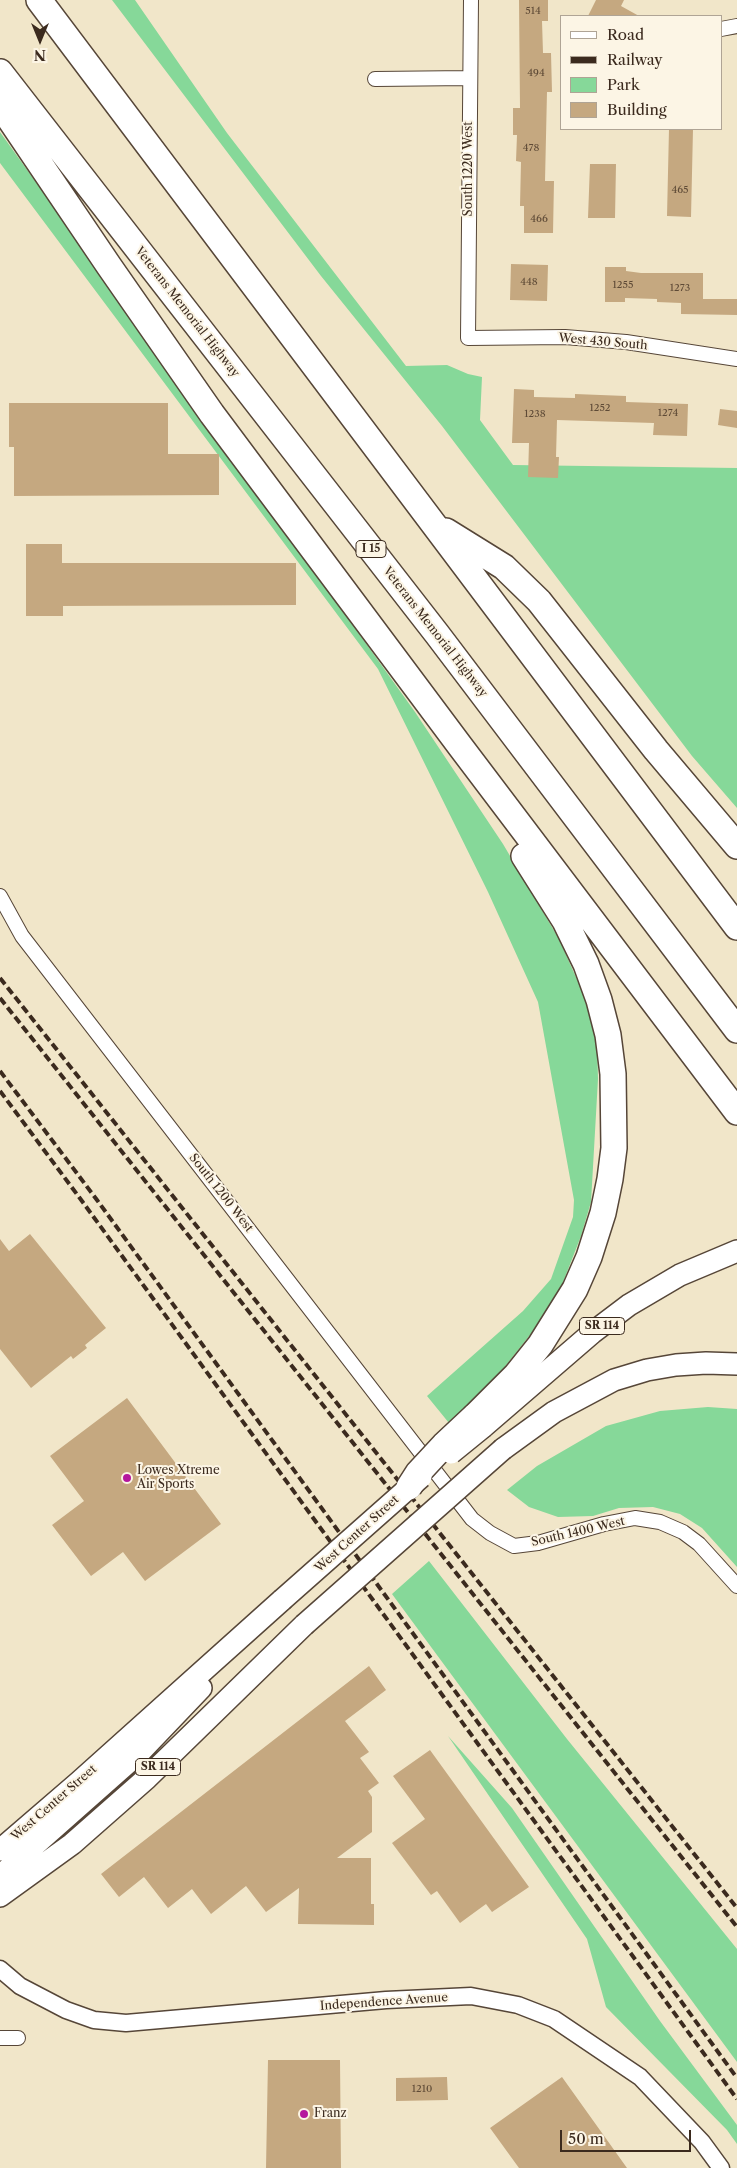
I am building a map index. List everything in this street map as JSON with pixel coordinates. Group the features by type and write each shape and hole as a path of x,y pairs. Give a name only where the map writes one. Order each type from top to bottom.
{"highway":[{"path":"39,0 737,927"},
{"name":"Veterans Memorial Highway","path":"0,72 437,634 737,1030"},
{"path":"0,94 9,118 191,384 460,746 737,1112"},
{"path":"434,524 504,567 540,601 656,750 737,846"},
{"path":"409,1487 418,1473 444,1445 479,1421 540,1345 575,1289 589,1257 603,1213 610,1179 615,1112 608,1035 599,1000 586,964 552,897 478,786 460,746"}],"main road":[{"name":"SR 114","path":"479,1421 629,1305 680,1274 737,1252"},
{"name":"SR 114","path":"0,1896 72,1844 147,1778 304,1625 503,1449 554,1412 614,1380 647,1370 676,1365 706,1363 737,1364"},
{"name":"West Center Street","path":"0,1850 79,1782 409,1487"},
{"path":"0,1876 139,1753 178,1714 260,1620"}],"street":[{"name":"South 1220 West","path":"468,338 469,78 472,0"},
{"path":"722,29 737,26"},
{"path":"375,79 469,78"},
{"name":"West 430 South","path":"468,338 565,337 618,341 737,360"},
{"name":"South 1200 West","path":"0,896 22,936 447,1487"},
{"name":"South 1400 West","path":"447,1487 472,1520 490,1533 514,1546 538,1543 604,1524 635,1518 660,1522 683,1532 699,1544 737,1586"},
{"name":"Independence Avenue","path":"0,1969 20,1986 66,2010 94,2020 126,2023 386,2000 471,1996 518,2005 554,2019 640,2077 702,2142 721,2168"},
{"path":"0,2038 18,2038"}],"green space":[{"path":"112,0 135,0 227,133 406,366 447,365 468,374 482,377 480,420 513,465 737,468 737,808 692,756 442,426 321,276"},
{"path":"0,132 415,712 503,844 559,939 583,993 597,1040 598,1079 591,1202 581,1236 562,1285 541,1321 492,1383 449,1423 427,1396 523,1311 551,1279 573,1217 574,1200 538,1002 488,892 378,669 0,163"},
{"path":"708,1407 737,1409 737,1567 702,1528 680,1514 653,1507 619,1508 593,1516 558,1517 529,1507 507,1490 537,1466 606,1426 660,1411"},
{"path":"429,1561 567,1739 737,1949 737,2062 392,1594"},
{"path":"448,1736 512,1808 660,2021 737,2125 737,2144 727,2130 606,2007 587,1939"}],"building":[{"path":"519,0 548,0 548,21 542,21 543,53 551,53 552,92 547,92 545,181 554,181 553,233 524,233 524,206 520,206 521,162 516,161 517,135 513,135 513,108 520,108"},
{"path":"596,0 624,0 621,6 637,15 588,15"},
{"path":"669,130 693,130 691,217 667,216"},
{"path":"590,164 616,164 615,218 588,218"},
{"path":"511,264 548,265 547,301 510,300"},
{"path":"605,267 626,267 626,271 641,273 703,273 703,299 737,299 737,315 681,314 681,303 657,302 657,299 625,298 625,302 605,302"},
{"path":"514,389 534,390 534,397 575,398 575,394 626,396 626,402 688,404 687,436 653,435 654,423 557,420 556,457 559,457 558,478 528,477 529,443 512,443"},
{"path":"9,403 168,403 168,454 219,454 219,495 14,496 14,447 9,447"},
{"path":"720,409 737,411 737,428 718,425"},
{"path":"26,544 62,544 62,563 296,563 296,605 63,606 63,616 26,616"},
{"path":"30,1234 106,1328 85,1345 87,1348 73,1359 71,1356 31,1388 0,1349 0,1239 9,1251"},
{"name":"Lowes Xtreme Air Sports","path":"127,1398 221,1524 145,1581 123,1552 91,1576 52,1525 84,1501 50,1456"},
{"path":"369,1666 386,1690 345,1721 369,1752 360,1758 379,1783 368,1791 372,1797 372,1832 337,1858 371,1858 371,1904 374,1904 374,1925 298,1924 299,1888 266,1912 246,1886 211,1914 192,1889 168,1908 144,1877 119,1897 101,1874"},
{"path":"430,1750 529,1887 492,1912 486,1904 460,1923 437,1891 431,1895 392,1843 425,1819 393,1776"},
{"name":"Franz","path":"268,2060 340,2060 341,2168 266,2168"},
{"path":"447,2077 448,2100 396,2101 396,2078"},
{"path":"562,2077 627,2168 519,2168 490,2128"}],"railway":[{"path":"0,978 737,1908"},
{"path":"0,998 737,1927"},
{"path":"0,1071 97,1200 737,2078"},
{"path":"0,1091 737,2099"}],"place":[{"name":"Lowes Xtreme Air Sports","path":"127,1478"},
{"name":"Franz","path":"304,2114"}]}
